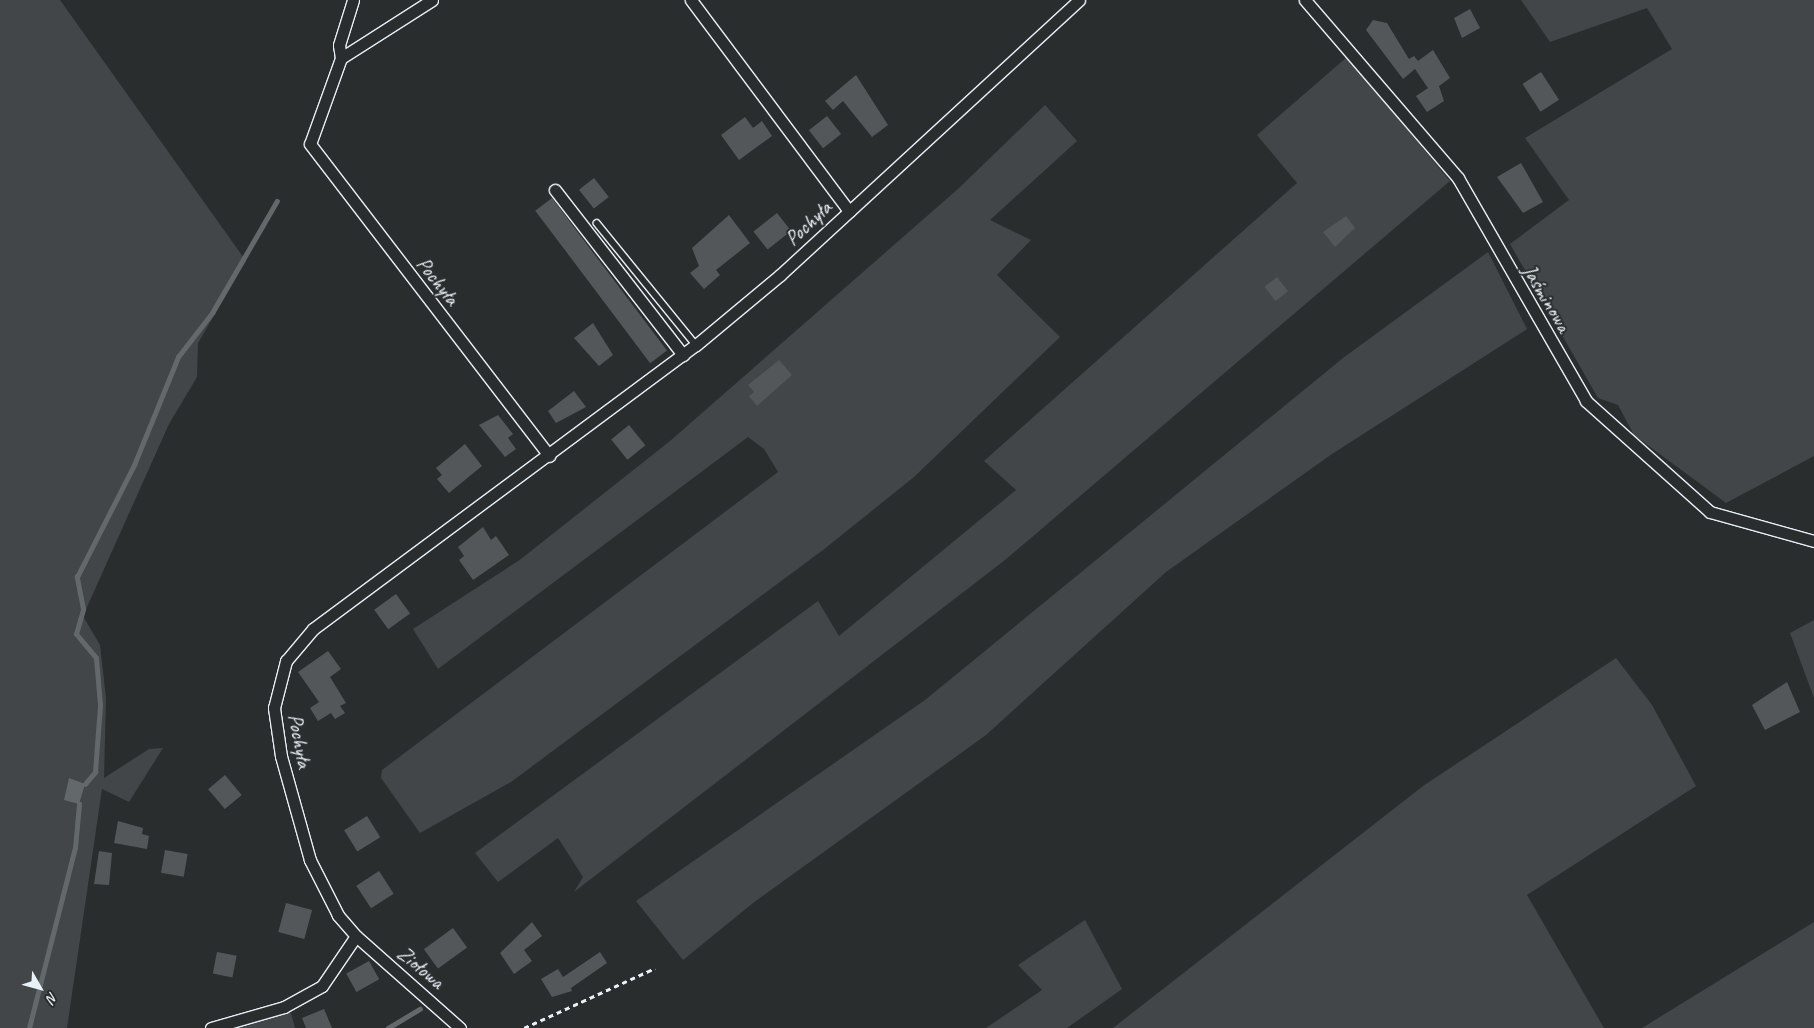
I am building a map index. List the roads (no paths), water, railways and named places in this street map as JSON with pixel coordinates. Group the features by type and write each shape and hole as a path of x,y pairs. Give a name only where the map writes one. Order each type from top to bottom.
{"street":[{"path":"353,0 339,45 341,58 432,0"},
{"path":"691,0 849,211"},
{"name":"Pochyła","path":"356,936 338,916 310,860 281,756 274,708 286,661 313,629 683,356 849,211 1079,0"},
{"name":"Jaśminowa","path":"1305,0 1458,178 1586,401 1710,512 1814,541"},
{"name":"Pochyła","path":"341,58 309,136 314,152 549,456"},
{"path":"555,190 683,356"},
{"path":"210,1028 284,1007 322,986 356,936"},
{"name":"Ziołowa","path":"356,936 460,1028"}],"lane":[{"path":"597,223 696,345"}],"waterway":[{"path":"85,784 95,772 100,705 96,658 76,634 83,609 77,577 134,465 178,357 212,313 277,201"},
{"path":"29,1028 75,848 79,804"},
{"path":"388,1028 420,1009"}]}
